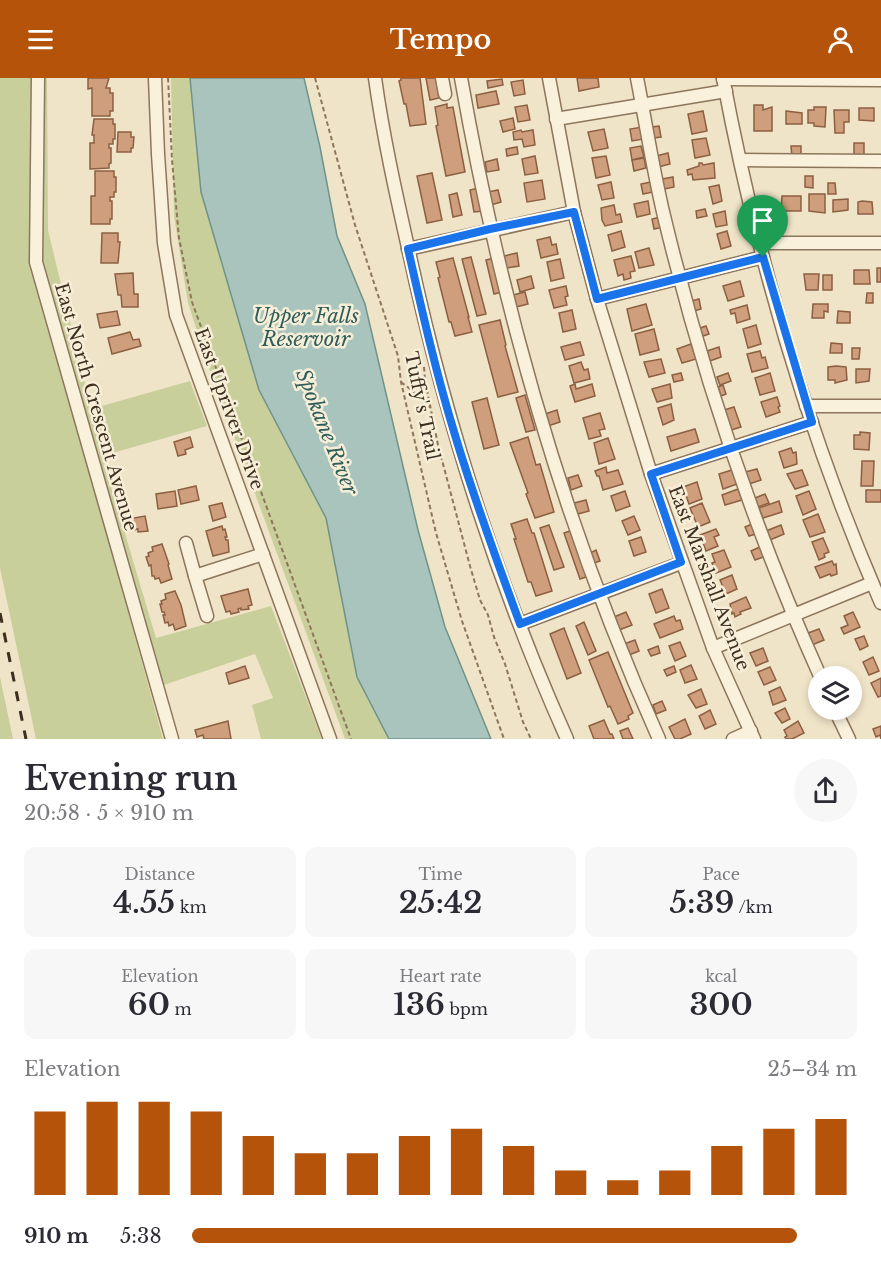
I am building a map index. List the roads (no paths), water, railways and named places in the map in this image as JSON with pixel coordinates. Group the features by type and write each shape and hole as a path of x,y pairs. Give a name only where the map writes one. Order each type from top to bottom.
{"street":[{"name":"East North Crescent Avenue","path":"38,78 36,262 172,739"},
{"name":"East Upriver Drive","path":"155,78 164,243 176,315 330,739"},
{"path":"375,78 408,249 454,433 482,521 520,624 567,739"},
{"path":"442,78 445,94"},
{"path":"461,78 490,229 529,382 564,495 599,594 659,739"},
{"name":"East Marshall Avenue","path":"549,78 574,212 597,299 651,474 713,648 753,735"},
{"path":"637,78 664,216 704,364 762,536 816,666"},
{"path":"556,119 642,105 724,83 881,80"},
{"path":"724,83 759,243 806,406 834,488 881,603"},
{"path":"740,160 881,161"},
{"path":"408,249 574,212"},
{"path":"759,243 881,243"},
{"path":"597,299 763,257"},
{"path":"806,406 881,406"},
{"path":"651,474 812,422"},
{"path":"186,543 207,616"},
{"path":"195,576 263,554"},
{"path":"520,624 681,562"},
{"path":"867,569 881,569"},
{"path":"713,648 872,583"},
{"path":"840,720 849,739"},
{"path":"733,739 753,735"}],"water":[{"name":"Upper Falls Reservoir","path":"190,78 304,78 337,236 365,304 418,530 445,627 491,739 389,739 357,677 326,518 259,390 201,192"}],"railway":[{"path":"0,613 26,739"}],"water label":[{"name":"Spokane River","path":"327,432"}]}
